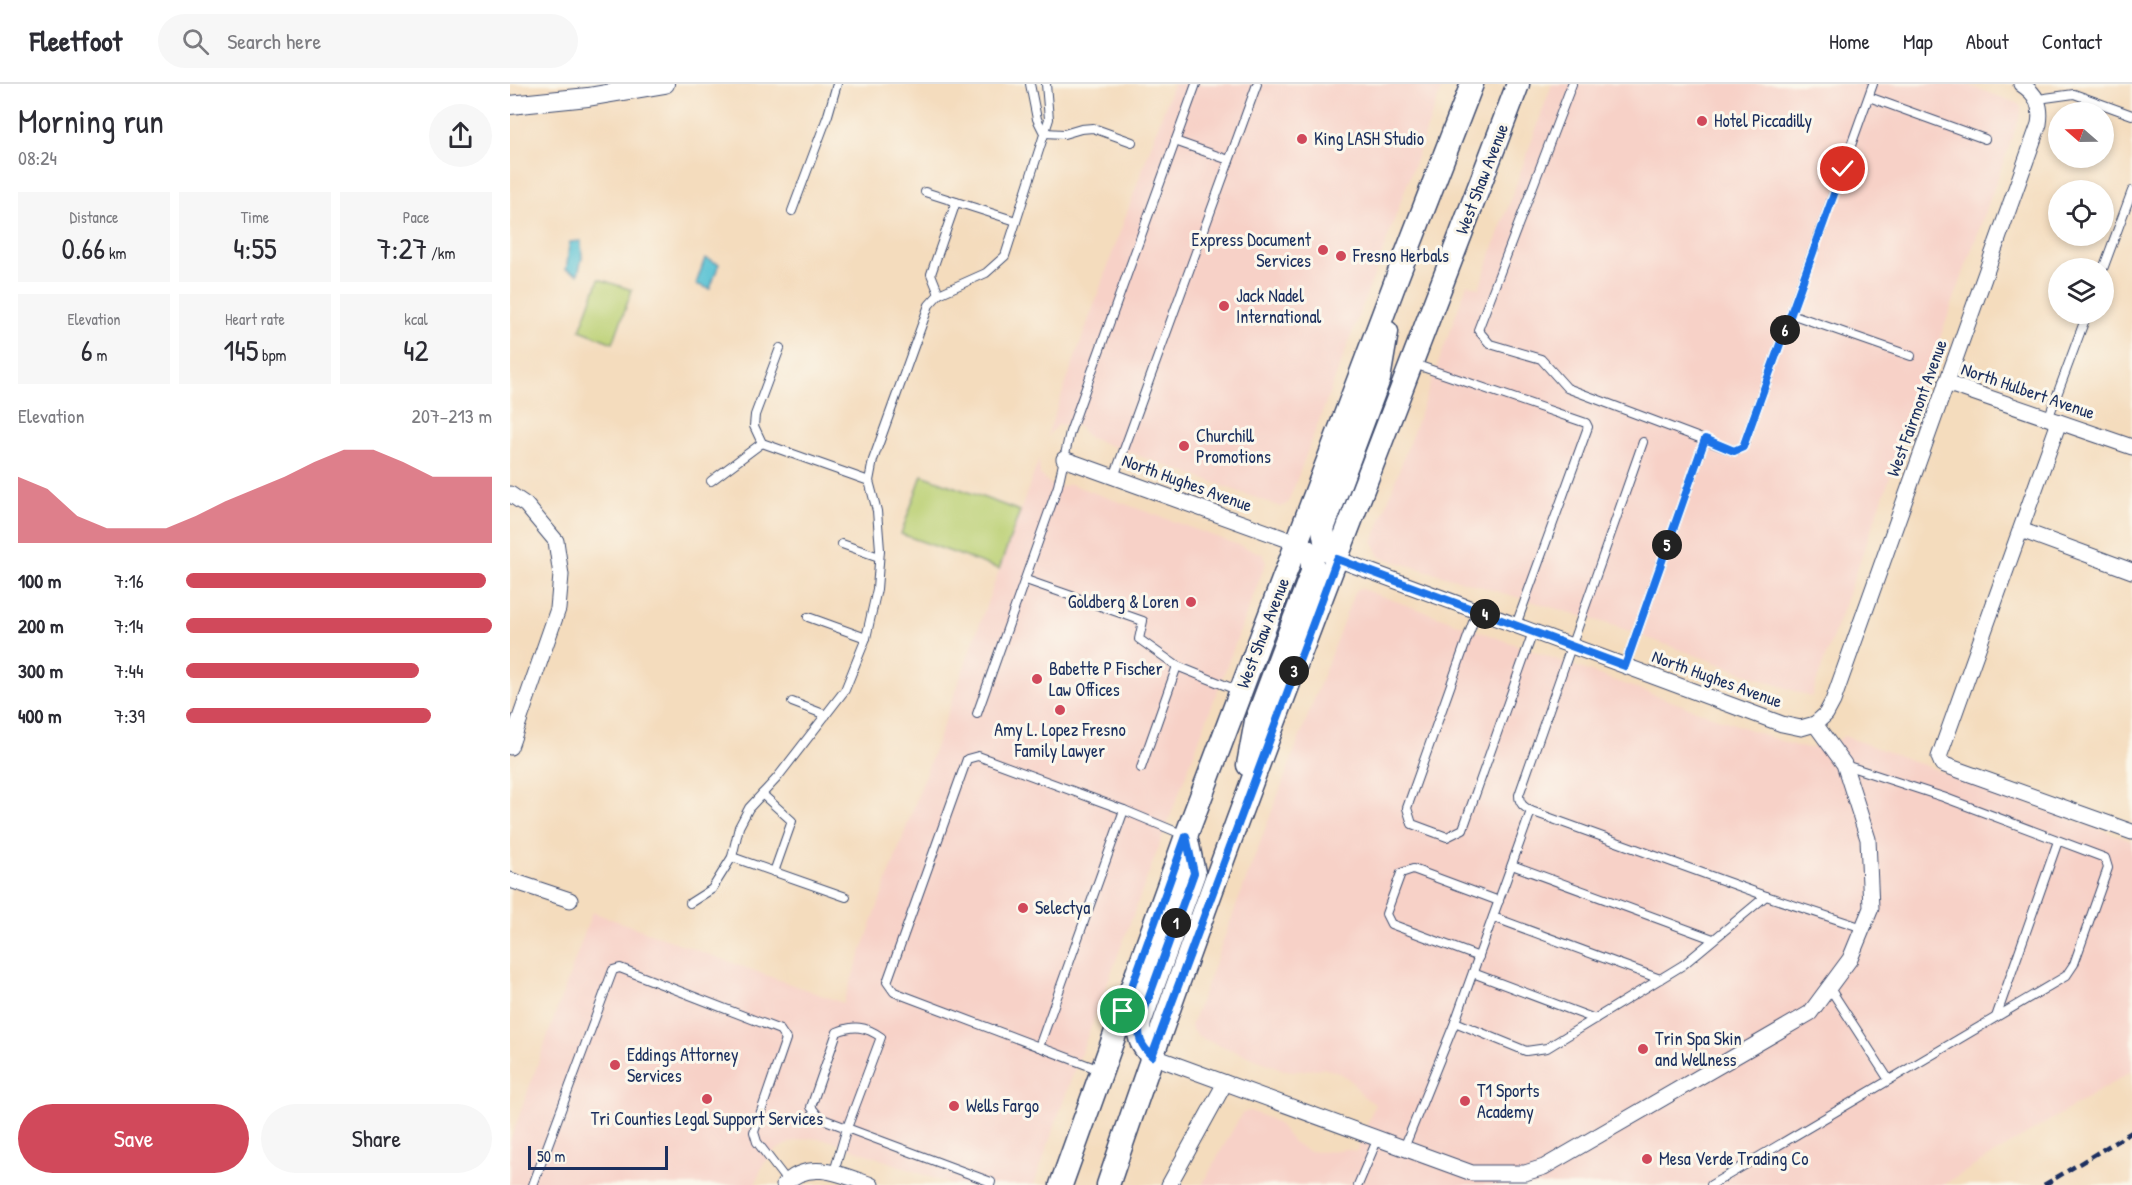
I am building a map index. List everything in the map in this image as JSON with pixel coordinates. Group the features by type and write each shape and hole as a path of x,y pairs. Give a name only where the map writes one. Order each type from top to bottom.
{"main road":[{"name":"West Shaw Avenue","path":"1061,1185 1186,836 1472,84"},
{"name":"West Shaw Avenue","path":"1108,1185 1152,1056 1238,820 1518,84"},
{"path":"1337,559 1326,548 1323,530 1379,379 1398,275"},
{"path":"1238,820 1256,721 1312,572 1312,555 1297,543"},
{"path":"1152,1056 1140,1041 1138,1033 1194,873 1186,836"}],"street":[{"path":"510,105 588,97 664,84"},
{"path":"2021,84 2038,99"},
{"name":"West Fairmont Avenue","path":"1815,724 1826,714 1833,701 2039,124 2041,112 2038,99"},
{"name":"North Hulbert Avenue","path":"1946,383 2132,447"},
{"path":"2053,420 2021,530 1939,757 1942,764 2132,832"},
{"name":"North Hughes Avenue","path":"1064,459 1297,543"},
{"path":"510,494 526,505 556,541 561,575 558,609 510,747"},
{"path":"2021,530 2132,571"},
{"name":"North Hughes Avenue","path":"1337,559 1782,724 1801,728 1815,724"},
{"path":"1152,1056 1472,1173 1525,1173 1544,1167 1810,1013 1850,959 1870,908 1868,839 1844,764 1815,724"},
{"path":"510,879 570,900"},
{"path":"1168,1185 1225,1083"},
{"path":"785,1183 810,1171 822,1170 871,1185"}],"lane":[{"path":"792,212 837,84"},
{"path":"1030,84 1037,119 1044,133"},
{"path":"690,903 712,889 732,857 739,827 749,808 777,778 845,690 866,638 877,589 879,557 877,511 869,481 873,460 929,305 939,294 986,273 1005,256 1049,119 1046,84"},
{"path":"977,714 1058,486 1070,432 1196,84"},
{"path":"1114,477 1257,84"},
{"path":"1572,84 1478,330 1490,344 1541,359 1567,388 1734,451 1743,447 1873,84"},
{"path":"2038,99 2074,94 2132,115"},
{"path":"1869,97 1985,139"},
{"path":"1044,133 1064,134 1093,128 1132,142"},
{"path":"1175,141 1229,160"},
{"path":"2107,258 2132,191"},
{"path":"925,192 1016,221"},
{"path":"939,294 931,274 956,202"},
{"path":"1791,314 1911,356"},
{"path":"2053,420 2084,324"},
{"path":"780,348 755,415 754,426 762,443 869,481"},
{"path":"1413,364 1586,423 1588,427 1516,625"},
{"path":"1625,666 1705,439"},
{"path":"1643,442 1519,795 1519,802 1531,811 1766,896 1863,927"},
{"path":"711,481 762,443"},
{"path":"842,544 879,557"},
{"path":"1026,580 1143,621 1139,639 1177,666 1241,692"},
{"path":"1478,611 1407,808 1412,824 1447,837 1463,829 1533,632"},
{"path":"808,617 866,638"},
{"path":"1141,768 1177,666"},
{"path":"792,702 826,715"},
{"path":"1101,1071 894,993 887,982 966,759 978,756 1124,810 1186,836"},
{"path":"1712,1185 2067,976 2074,964 2108,868 2104,858 1943,797 1844,764"},
{"path":"762,794 792,821 774,872"},
{"path":"1039,1047 1124,810"},
{"path":"1404,1148 1455,1022 1531,811"},
{"path":"1996,1017 2058,841"},
{"path":"732,857 846,897"},
{"path":"1512,865 1713,939"},
{"path":"1479,957 1391,924 1386,914 1401,873 1413,869 1499,901"},
{"path":"1455,1022 1526,1051 1547,1048 1683,965 1766,896"},
{"path":"1492,918 1660,979"},
{"path":"533,1185 613,970 620,968 780,1030 786,1039 754,1132 757,1142 785,1183"},
{"path":"1473,973 1594,1019"},
{"path":"1829,987 1889,1080"},
{"path":"842,1178 847,1128 881,1037 859,1026 837,1032 811,1107 820,1118 847,1128 991,1182 990,1185"},
{"path":"1358,1185 1378,1138"}],"shaded area":[{"path":"1173,84 1443,84 1288,503 1281,507 1087,437 1073,424 1058,425 1047,436"},
{"path":"1552,84 1965,84 2017,103 2021,107 2021,113 1811,697 1612,625 1380,557 1373,542 1467,284 1479,288"},
{"path":"1039,459 1040,474 1051,485 1060,487 1070,484 1263,554 1266,562 1069,1085 1034,1185 952,1185 828,1140 810,1138 791,1142 775,1151 763,1165 755,1185 510,1185 510,1141 592,912 843,1003"},
{"path":"1357,589 1798,747 1823,747 1844,736 2132,841 2132,1071 1943,1185 1202,1185 1241,1115 1245,1112 1250,1111 1270,1119 1279,1125 1293,1142 1308,1151 1345,1149 1357,1151 1375,1104 1364,1097 1350,1080 1338,1072 1322,1068 1284,1070 1198,1037 1191,1026"}],"green space":[{"path":"599,279 632,290 613,343 580,330"},
{"path":"922,475 1020,511 999,569 901,534"}],"water":[{"path":"581,241 582,258 578,274 566,269 570,242"},
{"path":"705,258 719,264 710,289 696,284"}],"railway":[{"path":"2044,1185 2132,1132"}],"place":[{"name":"Hotel Piccadilly","path":"1702,121"},
{"name":"King LASH Studio","path":"1302,139"},
{"name":"Express Document Services","path":"1323,250"},
{"name":"Fresno Herbals","path":"1341,256"},
{"name":"Jack Nadel International","path":"1224,306"},
{"name":"Churchill Promotions","path":"1184,446"},
{"name":"Goldberg & Loren","path":"1191,602"},
{"name":"Babette P Fischer Law Offices","path":"1037,679"},
{"name":"Amy L. Lopez Fresno Family Lawyer","path":"1060,710"},
{"name":"Selectya","path":"1023,908"},
{"name":"Trin Spa Skin and Wellness","path":"1643,1049"},
{"name":"Eddings Attorney Services","path":"615,1065"},
{"name":"Tri Counties Legal Support Services","path":"707,1099"},
{"name":"T1 Sports Academy","path":"1465,1101"},
{"name":"Wells Fargo","path":"954,1106"},
{"name":"Mesa Verde Trading Co","path":"1647,1159"}],"route":[{"path":"1123,1011 1186,836 1194,873 1138,1033 1144,1049 1152,1056 1337,559 1625,666 1705,439 1734,451 1743,447 1843,169"}]}
